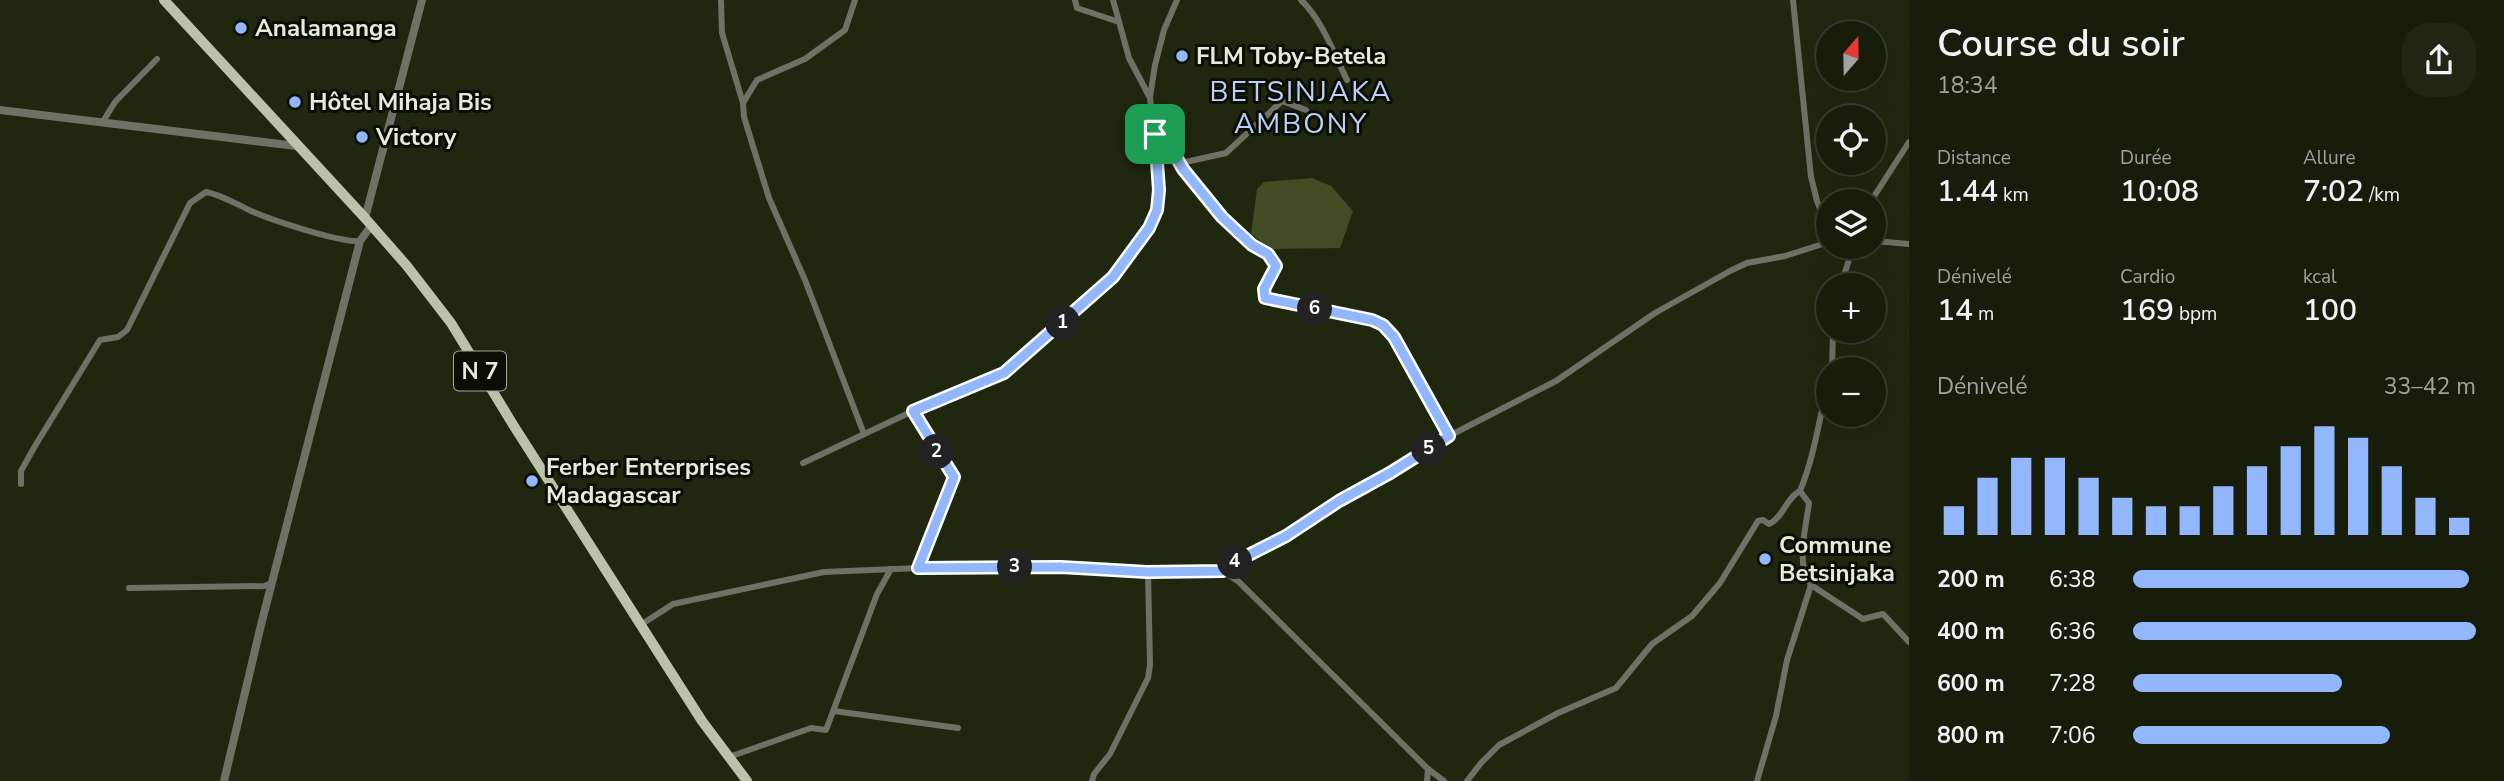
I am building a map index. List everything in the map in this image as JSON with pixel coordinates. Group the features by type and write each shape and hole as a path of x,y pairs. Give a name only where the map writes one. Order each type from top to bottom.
{"main road":[{"name":"N 7","path":"164,0 368,222 407,266 451,323 702,722 747,781"}],"street":[{"path":"224,781 360,241 368,222 422,0"},
{"path":"721,0 722,33 769,198 819,315 864,435"},
{"path":"743,103 757,80 805,60 845,30 855,0"},
{"path":"1074,0 1077,8 1119,22"},
{"path":"1113,0 1129,58 1150,97"},
{"path":"803,463 913,411 1004,373 1113,277 1149,228 1157,210 1159,190 1150,97 1164,30 1177,0"},
{"path":"1301,0 1310,9 1347,80"},
{"path":"1793,0 1811,177 1816,201"},
{"path":"102,123 115,102 157,60"},
{"path":"1181,163 1226,153 1282,101 1306,110"},
{"path":"0,110 296,146"},
{"path":"1155,134 1167,141 1183,169 1222,217 1252,245 1268,254 1276,266 1264,289 1265,298 1372,320 1383,325 1394,337 1449,436"},
{"path":"1879,189 1909,142"},
{"path":"21,484 21,471 100,340 118,337 127,330 190,203 206,192 216,194 254,212 336,238 360,241"},
{"path":"1886,242 1909,244"},
{"path":"1223,571 1229,565 1286,536 1339,501 1449,436 1556,381 1655,313 1730,271 1746,263 1785,256 1816,246"},
{"path":"913,411 954,477 918,568"},
{"path":"1467,781 1499,745 1558,713 1616,688 1652,644 1692,616 1720,583 1758,521 1763,520 1769,524 1776,521 1794,494 1800,491 1812,463 1817,427"},
{"path":"1800,491 1809,503 1802,565 1805,577 1811,585 1863,619 1884,614 1909,642"},
{"path":"642,624 673,604 824,572 1061,567 1147,572 1223,571 1249,592 1428,769 1444,781"},
{"path":"729,757 811,728 826,730 877,594 891,569"},
{"path":"1092,781 1094,774 1110,754 1147,678 1150,614 1147,572"},
{"path":"129,588 264,586 272,583"},
{"path":"1757,781 1776,716 1787,660 1811,585"},
{"path":"834,711 958,728"},
{"path":"1427,781 1428,769"}],"green space":[{"path":"1312,178 1331,186 1353,211 1340,248 1271,249 1251,234 1257,189 1264,182"}],"place":[{"name":"Analamanga","path":"241,28"},
{"name":"FLM Toby-Betela","path":"1182,56"},
{"name":"Hôtel Mihaja Bis","path":"295,102"},
{"name":"Victory","path":"362,137"},
{"name":"Ferber Enterprises Madagascar","path":"532,481"},
{"name":"Commune Betsinjaka","path":"1765,559"}],"district":[{"name":"BETSINJAKA AMBONY","path":"1301,108"}],"route":[{"path":"1155,134 1167,141 1183,169 1224,220 1252,245 1268,254 1276,266 1264,289 1265,298 1378,321 1394,337 1449,436 1339,501 1286,536 1229,565 1223,571 1147,572 1061,567 918,568 954,477 913,411 1004,373 1113,277 1137,247 1157,210 1159,190 1155,134"}]}
